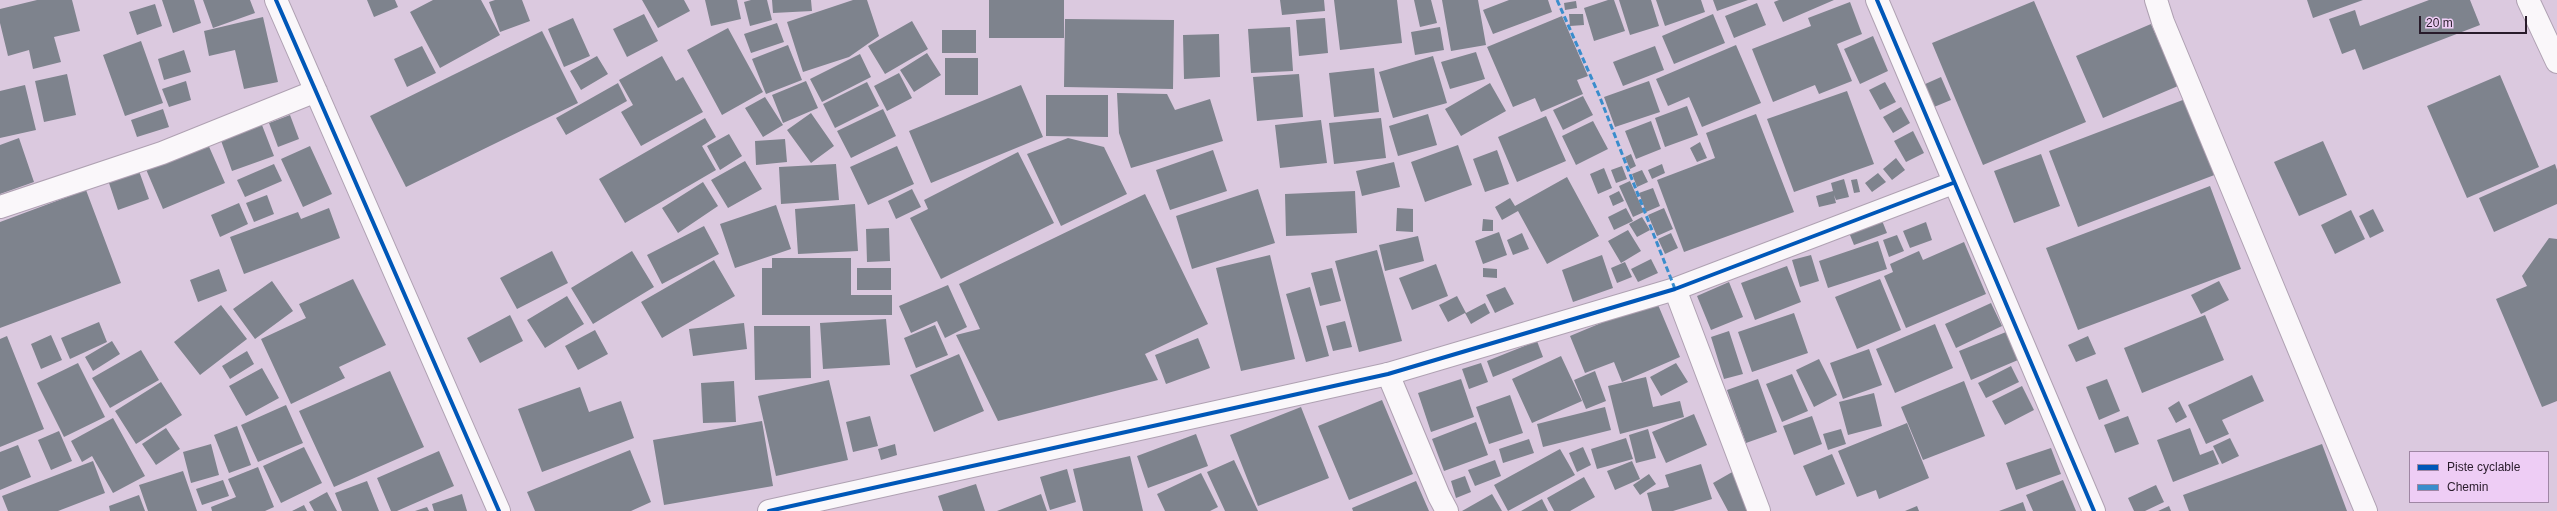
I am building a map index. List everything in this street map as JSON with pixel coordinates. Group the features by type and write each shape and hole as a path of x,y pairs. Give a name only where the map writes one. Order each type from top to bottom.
{"street":[{"path":"276,0 499,511"},
{"path":"1877,0 1953,183 2094,511"},
{"path":"2156,0 2163,22 2366,511"},
{"path":"2528,0 2557,62"},
{"path":"0,207 162,153 316,90"},
{"path":"770,511 1388,374 1675,289 1953,183"},
{"path":"1675,289 1759,511"},
{"path":"1388,374 1438,496 1447,511"}],"building":[{"path":"37,0 72,0 80,31 54,37 61,62 33,69 29,50 8,56 0,23 0,9"},
{"path":"162,0 194,0 201,23 173,33"},
{"path":"203,0 250,0 255,13 213,28"},
{"path":"367,0 395,0 398,7 374,17"},
{"path":"433,0 481,0 500,35 440,68 410,12"},
{"path":"495,0 522,0 530,21 500,32 489,2"},
{"path":"642,0 684,0 690,11 658,28"},
{"path":"705,0 737,0 741,19 711,26"},
{"path":"751,0 767,0 772,20 750,26 744,2"},
{"path":"772,0 811,0 812,11 773,13"},
{"path":"853,0 867,0 879,36 849,57 803,72 787,22"},
{"path":"989,0 1064,0 1064,38 989,38"},
{"path":"1280,0 1324,0 1325,11 1282,15"},
{"path":"1334,0 1397,0 1402,43 1340,50"},
{"path":"1414,0 1431,0 1437,23 1420,27"},
{"path":"1442,0 1478,0 1486,45 1451,51"},
{"path":"1509,0 1548,0 1552,12 1493,34 1483,10"},
{"path":"1608,0 1614,0 1625,31 1594,41 1584,8"},
{"path":"1619,0 1651,0 1659,26 1630,35"},
{"path":"1656,0 1701,0 1705,12 1665,26"},
{"path":"1713,0 1748,0 1717,11"},
{"path":"1779,0 1834,0 1783,22 1774,2"},
{"path":"2307,0 2363,0 2313,18"},
{"path":"2429,0 2470,0 2480,25 2363,70 2355,49 2342,54 2329,19 2355,10 2360,26"},
{"path":"1576,1 1577,8 1565,10 1564,3"},
{"path":"2034,1 2086,122 1983,165 1932,43"},
{"path":"1850,2 1862,34 1837,44 1852,81 1819,94 1815,85 1773,102 1752,49 1811,26 1808,18"},
{"path":"1757,3 1766,25 1734,38 1725,16"},
{"path":"155,4 162,26 137,35 129,12"},
{"path":"644,14 658,41 627,57 613,29"},
{"path":"1569,14 1583,14 1584,25 1570,26"},
{"path":"1713,14 1725,43 1674,64 1662,36"},
{"path":"1562,16 1588,76 1577,80 1583,94 1541,112 1535,98 1513,107 1487,47"},
{"path":"263,17 278,82 244,89 235,50 209,56 204,31"},
{"path":"573,18 590,56 564,67 548,29"},
{"path":"1325,18 1328,53 1299,56 1296,20"},
{"path":"1065,19 1174,20 1173,89 1064,87"},
{"path":"912,21 928,49 885,74 868,46"},
{"path":"777,23 784,42 751,53 744,34"},
{"path":"2151,24 2178,86 2103,118 2076,56"},
{"path":"1290,27 1293,71 1251,73 1248,29"},
{"path":"1440,27 1444,50 1415,55 1411,32"},
{"path":"728,28 763,92 722,115 687,50"},
{"path":"942,30 976,30 976,53 942,53"},
{"path":"542,31 578,103 406,187 370,116"},
{"path":"1219,34 1220,77 1184,79 1183,35"},
{"path":"1873,36 1888,71 1860,84 1844,49"},
{"path":"141,41 163,103 125,116 103,55"},
{"path":"788,45 802,80 766,94 752,59"},
{"path":"1736,45 1761,103 1702,127 1689,97 1668,106 1656,79"},
{"path":"422,46 436,73 407,87 394,59"},
{"path":"1655,46 1664,70 1623,86 1613,62"},
{"path":"184,50 191,72 164,80 158,59"},
{"path":"1476,52 1485,79 1450,89 1441,62"},
{"path":"927,53 941,75 914,92 900,70"},
{"path":"860,54 871,77 822,102 810,79"},
{"path":"597,56 608,74 581,90 570,71"},
{"path":"662,56 676,81 683,77 703,112 641,146 621,112 633,105 619,80"},
{"path":"1433,56 1447,103 1393,118 1379,72"},
{"path":"945,58 978,58 978,95 945,95"},
{"path":"1374,68 1379,112 1334,117 1329,73"},
{"path":"899,73 912,98 887,111 874,86"},
{"path":"67,74 76,115 44,122 35,81"},
{"path":"1299,74 1303,117 1257,121 1253,77"},
{"path":"2500,75 2539,167 2467,198 2427,106"},
{"path":"1941,77 1951,100 1934,107 1923,85"},
{"path":"186,81 191,100 169,107 162,89"},
{"path":"806,81 818,108 783,123 772,95"},
{"path":"1649,81 1660,112 1615,127 1604,97"},
{"path":"867,82 879,106 835,128 823,104"},
{"path":"1885,82 1896,102 1880,110 1869,90"},
{"path":"618,83 627,101 566,135 556,118"},
{"path":"1490,83 1506,111 1461,136 1445,109"},
{"path":"25,85 36,130 0,138 0,91"},
{"path":"1021,85 1043,137 931,183 909,131"},
{"path":"1847,91 1874,164 1794,192 1767,119"},
{"path":"1117,93 1167,94 1175,110 1210,99 1223,141 1131,168 1119,133"},
{"path":"1046,95 1108,95 1108,137 1046,136"},
{"path":"1583,96 1593,115 1563,130 1553,110"},
{"path":"765,97 783,125 763,137 745,108"},
{"path":"2188,98 2217,174 2078,227 2049,151"},
{"path":"1687,106 1698,135 1665,147 1655,118"},
{"path":"1901,107 1910,123 1893,133 1883,117"},
{"path":"163,109 169,127 137,137 131,120"},
{"path":"883,109 896,136 851,158 837,131"},
{"path":"811,113 834,146 811,163 787,130"},
{"path":"1428,114 1437,145 1398,156 1389,126"},
{"path":"1756,114 1794,212 1684,252 1657,180 1715,158 1706,133"},
{"path":"290,115 299,139 278,147 269,123"},
{"path":"1546,116 1566,161 1517,182 1498,137"},
{"path":"705,118 716,137 702,146 716,170 625,223 599,179"},
{"path":"1381,118 1386,158 1334,164 1329,123"},
{"path":"260,120 274,156 232,171 219,135"},
{"path":"1321,120 1327,163 1280,168 1275,125"},
{"path":"1593,121 1608,149 1576,165 1562,136"},
{"path":"1651,121 1661,149 1636,159 1625,131"},
{"path":"1913,131 1924,153 1906,162 1894,141"},
{"path":"729,134 742,156 720,170 707,146"},
{"path":"19,138 34,182 0,194 0,145"},
{"path":"1068,138 1104,147 1127,194 1061,226 1027,154"},
{"path":"785,139 787,162 756,165 755,141"},
{"path":"2323,141 2347,195 2299,216 2274,162"},
{"path":"207,142 225,183 163,209 145,167"},
{"path":"1700,142 1707,158 1697,162 1690,148"},
{"path":"1458,145 1472,185 1425,202 1411,162"},
{"path":"310,146 332,194 303,207 281,159"},
{"path":"897,146 914,184 868,205 850,167"},
{"path":"1213,150 1227,191 1170,210 1156,170"},
{"path":"1497,150 1509,184 1485,192 1473,159"},
{"path":"1018,152 1054,223 941,279 910,218 928,209 924,200"},
{"path":"1631,154 1636,166 1630,169 1625,157"},
{"path":"2041,154 2060,206 2014,223 1994,171"},
{"path":"1896,158 1905,170 1892,180 1883,169"},
{"path":"745,161 762,189 728,208 711,180"},
{"path":"1394,162 1400,187 1362,196 1356,171"},
{"path":"274,164 282,181 245,197 237,180"},
{"path":"836,164 839,200 781,204 779,167"},
{"path":"1662,164 1665,173 1652,179 1648,170"},
{"path":"2555,164 2557,170 2557,204 2494,232 2479,198"},
{"path":"1622,166 1627,179 1616,183 1611,170"},
{"path":"1604,168 1612,188 1598,194 1590,174"},
{"path":"1642,170 1648,182 1637,187 1632,174"},
{"path":"139,171 149,199 118,210 109,183"},
{"path":"1878,173 1886,182 1872,192 1865,183"},
{"path":"1567,177 1599,236 1547,264 1518,211 1502,220 1495,207 1510,198 1515,206"},
{"path":"1844,179 1849,197 1836,200 1834,195 1836,203 1819,207 1816,196 1833,191 1831,183"},
{"path":"1857,179 1860,192 1854,193 1851,180"},
{"path":"1630,181 1644,212 1633,217 1619,186"},
{"path":"703,182 718,206 678,233 662,208"},
{"path":"2210,186 2241,269 2078,330 2046,248"},
{"path":"1653,188 1660,206 1646,212 1639,193"},
{"path":"912,189 921,207 896,219 888,201"},
{"path":"1258,189 1275,243 1192,269 1176,216"},
{"path":"86,190 121,283 0,328 0,222"},
{"path":"1355,191 1357,233 1286,236 1285,194"},
{"path":"1619,191 1624,201 1613,206 1609,196"},
{"path":"1145,194 1208,324 1145,354 1158,380 998,421 956,335 980,329 959,284"},
{"path":"267,195 274,214 254,222 246,203"},
{"path":"239,203 248,224 220,237 211,215"},
{"path":"855,204 858,251 798,254 795,209"},
{"path":"776,205 791,249 735,268 720,224"},
{"path":"329,208 340,238 244,274 230,237 298,212 301,219"},
{"path":"1397,208 1413,209 1413,232 1396,231"},
{"path":"1626,208 1633,221 1614,230 1608,217"},
{"path":"1664,208 1673,229 1657,236 1648,215"},
{"path":"2373,209 2384,231 2370,238 2359,216"},
{"path":"2351,210 2365,239 2335,254 2321,225"},
{"path":"1642,217 1650,230 1637,237 1629,224"},
{"path":"1881,218 1887,233 1854,245 1848,230"},
{"path":"1483,219 1493,220 1493,231 1482,231"},
{"path":"1926,222 1932,240 1910,248 1903,231"},
{"path":"704,226 719,254 662,284 647,255"},
{"path":"889,228 890,261 867,262 866,229"},
{"path":"1628,230 1641,251 1621,263 1608,241"},
{"path":"1499,232 1507,255 1483,264 1475,241"},
{"path":"1522,233 1529,249 1513,255 1507,240"},
{"path":"1671,233 1678,248 1665,254 1658,239"},
{"path":"1897,235 1904,251 1889,257 1883,240"},
{"path":"1418,236 1424,261 1385,271 1379,245"},
{"path":"2549,238 2557,239 2557,401 2542,407 2496,299 2527,286 2522,276"},
{"path":"1878,241 1887,269 1828,288 1819,261"},
{"path":"1964,242 1986,294 1906,328 1884,276 1893,272 1890,264 1919,251 1923,260"},
{"path":"1377,250 1402,341 1359,352 1335,261"},
{"path":"552,251 568,283 517,309 500,278"},
{"path":"632,251 654,287 593,324 571,288"},
{"path":"1270,255 1295,359 1241,371 1216,268"},
{"path":"1602,255 1613,288 1573,302 1562,270"},
{"path":"1811,255 1819,281 1800,287 1792,260"},
{"path":"772,258 851,258 851,295 892,295 892,315 762,315 762,268 772,268"},
{"path":"1651,259 1658,273 1638,282 1631,269"},
{"path":"714,260 735,296 662,338 641,302"},
{"path":"1625,262 1632,277 1617,283 1611,268"},
{"path":"1436,264 1448,296 1412,310 1399,278"},
{"path":"1787,266 1801,302 1755,320 1741,283"},
{"path":"857,268 891,268 891,290 857,290"},
{"path":"1332,268 1341,301 1320,306 1311,273"},
{"path":"1483,268 1497,269 1497,278 1483,277"},
{"path":"219,269 227,291 198,302 190,280"},
{"path":"353,279 386,345 339,367 345,378 291,404 261,339 306,318 299,304"},
{"path":"1880,279 1901,330 1857,349 1835,297"},
{"path":"272,281 293,311 255,339 233,309"},
{"path":"2219,281 2229,300 2201,314 2191,295"},
{"path":"1729,282 1743,317 1711,330 1697,296"},
{"path":"948,285 967,327 945,338 937,321 911,333 899,306"},
{"path":"1310,287 1329,356 1306,362 1286,294"},
{"path":"1505,287 1514,304 1495,313 1486,295"},
{"path":"567,296 584,324 545,348 527,320"},
{"path":"1457,296 1466,313 1485,303 1490,313 1471,324 1465,313 1448,322 1439,305"},
{"path":"1656,300 1680,357 1622,382 1614,362 1585,373 1570,336"},
{"path":"1991,303 2002,326 1956,348 1945,324"},
{"path":"221,305 247,339 200,375 174,342"},
{"path":"1794,313 1808,353 1752,372 1738,332"},
{"path":"510,315 523,341 480,363 467,338"},
{"path":"2205,315 2224,360 2142,393 2124,348"},
{"path":"886,319 890,365 823,369 820,323"},
{"path":"1345,321 1352,347 1333,351 1326,326"},
{"path":"99,322 107,342 70,359 61,338"},
{"path":"744,323 747,349 693,356 689,329"},
{"path":"1935,324 1953,368 1895,393 1876,349"},
{"path":"935,325 948,355 916,368 904,338"},
{"path":"754,326 810,326 811,378 755,380"},
{"path":"595,330 608,354 578,370 565,346"},
{"path":"1729,331 1743,374 1724,379 1711,337"},
{"path":"2006,332 2018,360 1971,380 1959,351"},
{"path":"51,335 62,360 41,369 31,344"},
{"path":"7,336 44,429 0,447 0,339"},
{"path":"2088,336 2096,354 2076,362 2068,345"},
{"path":"1198,338 1210,368 1166,384 1155,355"},
{"path":"112,341 120,354 93,371 85,357"},
{"path":"1537,341 1543,357 1493,377 1487,361"},
{"path":"1869,349 1882,385 1843,399 1830,363"},
{"path":"141,350 159,380 110,408 92,378"},
{"path":"247,351 254,364 230,379 222,366"},
{"path":"959,354 984,411 934,432 910,375"},
{"path":"1561,356 1582,401 1532,423 1512,379"},
{"path":"1819,359 1837,395 1814,407 1796,370"},
{"path":"78,363 105,417 64,437 37,383"},
{"path":"1481,363 1488,382 1469,389 1462,369"},
{"path":"1676,363 1688,382 1661,396 1650,377"},
{"path":"2011,366 2019,382 1986,398 1978,383"},
{"path":"262,368 279,398 246,416 229,386"},
{"path":"390,371 424,447 334,487 299,411"},
{"path":"1595,371 1606,401 1586,409 1574,380"},
{"path":"1792,374 1808,411 1782,422 1766,384"},
{"path":"2252,375 2264,401 2222,420 2229,434 2206,444 2188,405"},
{"path":"1646,377 1653,407 1680,401 1684,417 1620,434 1608,386"},
{"path":"1461,379 1474,417 1431,432 1418,393"},
{"path":"1758,379 1777,432 1746,443 1727,390"},
{"path":"2107,379 2120,411 2099,420 2086,387"},
{"path":"829,380 848,460 776,476 758,396"},
{"path":"734,381 736,422 703,423 701,383"},
{"path":"1964,381 1985,436 1923,460 1901,407"},
{"path":"161,382 182,415 136,444 115,411"},
{"path":"2022,386 2034,410 2005,425 1992,401"},
{"path":"580,387 589,412 621,401 634,438 542,472 518,409"},
{"path":"1874,393 1882,426 1848,435 1839,402"},
{"path":"1510,395 1523,433 1489,444 1476,407"},
{"path":"1382,400 1413,474 1349,500 1318,426"},
{"path":"2179,401 2187,417 2176,423 2168,408"},
{"path":"286,405 303,443 258,462 241,425"},
{"path":"1301,407 1329,478 1258,506 1230,435"},
{"path":"1605,407 1611,430 1543,447 1537,424"},
{"path":"1694,414 1707,445 1666,463 1652,432"},
{"path":"870,416 878,446 853,452 846,422"},
{"path":"1812,416 1822,444 1794,455 1783,426"},
{"path":"2128,416 2139,444 2115,453 2104,425"},
{"path":"113,418 145,476 113,493 92,456 82,462 71,441"},
{"path":"762,421 773,486 664,505 653,440"},
{"path":"1476,422 1488,455 1444,471 1432,439"},
{"path":"1907,423 1929,478 1879,499 1876,490 1857,497 1838,451"},
{"path":"237,426 251,465 229,473 214,435"},
{"path":"166,428 180,449 156,465 142,444"},
{"path":"2190,428 2200,455 2213,450 2219,464 2173,482 2157,440"},
{"path":"1648,429 1656,458 1636,463 1629,435"},
{"path":"1841,429 1846,444 1828,450 1823,434"},
{"path":"59,431 72,461 51,470 38,440"},
{"path":"1196,434 1208,466 1148,488 1137,456"},
{"path":"1626,438 1633,459 1597,469 1591,449"},
{"path":"2230,438 2239,456 2222,464 2213,446"},
{"path":"1529,439 1534,453 1503,463 1499,449"},
{"path":"211,444 219,475 191,483 183,452"},
{"path":"895,444 897,455 881,460 878,449"},
{"path":"2322,444 2347,511 2189,511 2183,495"},
{"path":"18,445 31,477 0,490 0,452"},
{"path":"304,447 322,483 281,503 263,466"},
{"path":"1583,447 1591,465 1577,472 1569,453"},
{"path":"2051,448 2061,474 2016,490 2006,463"},
{"path":"1560,449 1575,475 1508,511 1494,485"},
{"path":"630,450 651,502 631,511 535,511 527,492"},
{"path":"439,451 454,486 397,511 391,511 377,478"},
{"path":"1832,454 1845,484 1816,496 1803,466"},
{"path":"1130,456 1143,511 1083,511 1073,469"},
{"path":"1234,460 1258,511 1225,511 1207,472"},
{"path":"1495,460 1501,476 1475,486 1468,470"},
{"path":"93,461 105,493 58,511 8,511 2,496"},
{"path":"1632,461 1640,479 1615,490 1607,471"},
{"path":"1701,464 1712,499 1673,511 1652,511 1647,493 1669,487 1665,475"},
{"path":"258,467 274,507 265,511 212,511 211,507 236,497 228,479"},
{"path":"1067,469 1076,502 1050,510 1040,477"},
{"path":"183,471 197,511 148,511 139,485"},
{"path":"1734,471 1756,511 1728,511 1713,483"},
{"path":"1201,473 1218,507 1210,511 1165,511 1157,494"},
{"path":"1649,474 1656,484 1640,495 1633,485"},
{"path":"1465,476 1471,492 1456,498 1451,481"},
{"path":"1584,477 1595,497 1570,511 1554,511 1547,498"},
{"path":"223,480 229,496 202,505 196,489"},
{"path":"2063,480 2076,511 2033,511 2026,495"},
{"path":"367,481 379,511 342,511 335,493"},
{"path":"1416,481 1429,511 1353,511 1352,508"},
{"path":"976,484 985,511 943,511 938,496"},
{"path":"2156,485 2164,502 2145,511 2134,511 2128,498"},
{"path":"327,492 337,511 314,511 309,502"},
{"path":"462,494 467,511 434,511 432,504"},
{"path":"1041,494 1047,511 997,511"},
{"path":"1492,494 1502,511 1462,511"},
{"path":"139,495 145,511 110,511 109,506"},
{"path":"1542,499 1548,511 1521,511"},
{"path":"2023,502 2026,511 1999,511"},
{"path":"304,505 307,511 292,511"},
{"path":"1917,506 1919,511 1905,511"},
{"path":"2169,506 2171,511 2158,511"},
{"path":"427,507 429,511 415,511"}],"marked path":[{"path":"1557,0 1599,95 1675,289"}],"cycle path":[{"path":"276,0 499,511"},
{"path":"1877,0 2094,511"},
{"path":"769,511 1388,374 1675,289 1953,183"}]}
